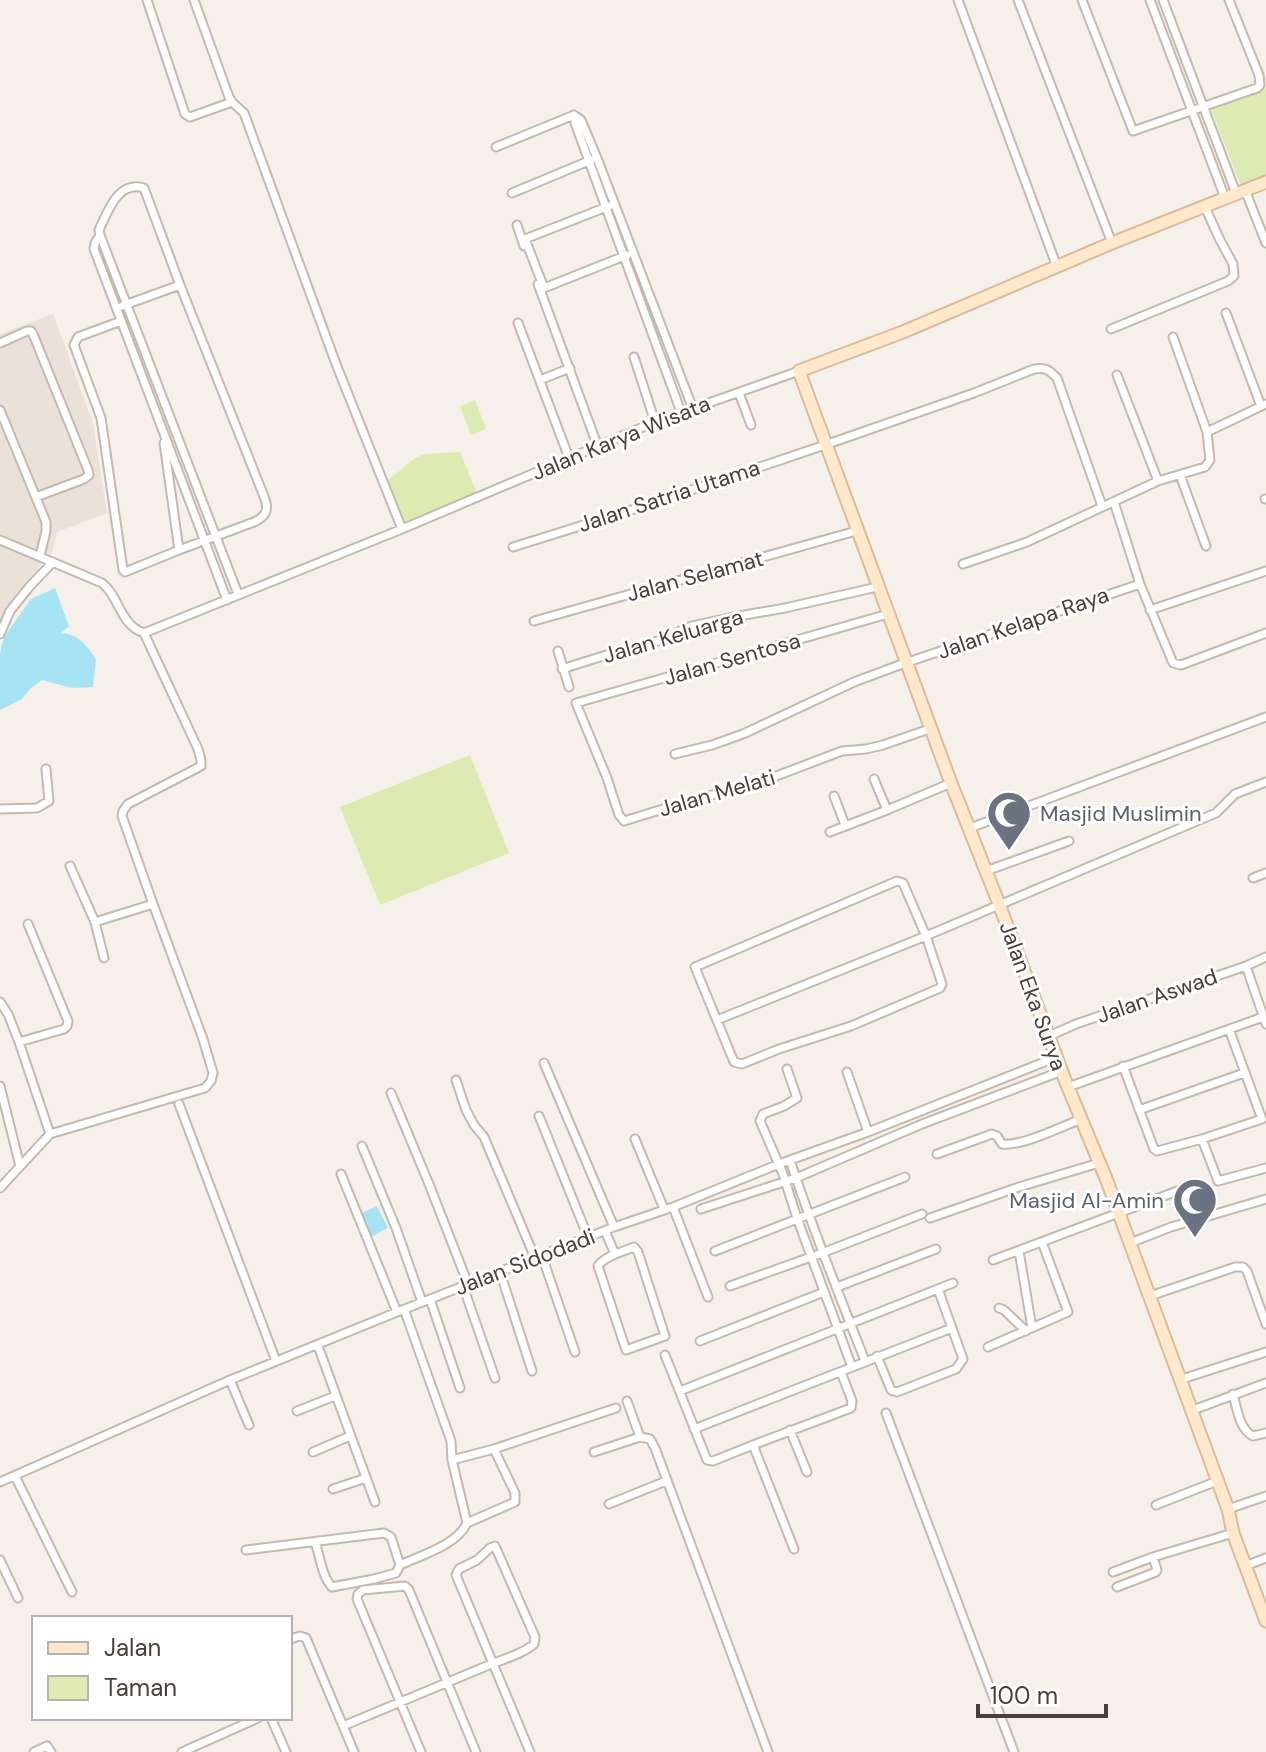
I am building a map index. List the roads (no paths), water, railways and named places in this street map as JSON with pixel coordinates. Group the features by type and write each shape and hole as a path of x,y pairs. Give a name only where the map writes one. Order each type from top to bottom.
{"street":[{"path":"147,0 185,114 190,117 232,102"},
{"path":"194,0 232,102 244,113 336,364 402,529"},
{"path":"958,0 1057,267"},
{"path":"1018,0 1112,243"},
{"path":"1082,0 1133,131 1260,85 1259,75 1229,0"},
{"path":"1150,0 1190,110 1235,194 1266,243"},
{"path":"1163,0 1235,194"},
{"path":"496,147 574,115 614,204 693,409"},
{"path":"512,193 593,160"},
{"path":"593,160 605,208 681,412"},
{"name":"Jalan Karya Wisata","path":"144,633 655,422 903,332 1112,243 1266,182"},
{"path":"121,321 78,337 74,345 101,418 125,572 214,536 260,519 268,508 143,187 137,186 128,188 113,199 99,230 100,235 214,536 238,594"},
{"path":"614,204 525,239 544,288 632,252"},
{"path":"1111,329 1234,276 1223,238 1207,206"},
{"path":"517,225 598,447"},
{"path":"100,235 94,249 227,600"},
{"path":"117,308 180,285"},
{"path":"1207,432 1263,405 1226,313"},
{"path":"518,323 569,458"},
{"path":"0,343 31,331 88,470 88,477 36,497"},
{"path":"963,564 1027,542 1158,481 1208,464 1207,432 1173,337"},
{"path":"634,357 655,422"},
{"path":"540,380 570,368"},
{"name":"Jalan Satria Utama","path":"513,547 825,445 1034,369 1047,368 1057,378 1102,506"},
{"name":"Jalan Eka Surya","path":"799,371 905,663 1182,1379 1266,1621"},
{"path":"1117,375 1158,481"},
{"path":"739,393 751,425"},
{"path":"0,410 46,522 40,556"},
{"path":"162,430 179,550"},
{"path":"1180,475 1206,546"},
{"path":"1114,502 1140,584 1171,660 1176,665 1266,633"},
{"name":"Jalan Selamat","path":"534,621 856,531"},
{"path":"0,540 95,580 109,589 128,623 134,630 144,633 198,749 201,760 198,769 128,804 122,816 213,1073 205,1088 50,1134 0,1188"},
{"path":"0,634 10,611 53,562"},
{"path":"1150,610 1266,571"},
{"name":"Jalan Kelapa Raya","path":"675,754 743,734 854,682 905,663 1140,584"},
{"name":"Jalan Keluarga","path":"562,669 670,638 692,626 877,587"},
{"name":"Jalan Sentosa","path":"576,703 888,614"},
{"path":"558,651 569,687"},
{"name":"Jalan Melati","path":"576,703 624,821 750,786 842,751 883,745 932,728"},
{"path":"970,828 1266,717"},
{"path":"0,809 37,808 49,801 46,769"},
{"path":"874,779 887,810"},
{"path":"717,1020 926,936 1216,813 1235,794 1266,782"},
{"path":"830,832 951,783"},
{"path":"834,796 845,825"},
{"path":"986,871 1069,841"},
{"path":"70,866 95,922 104,958"},
{"path":"1253,878 1266,873"},
{"path":"897,881 903,883 926,936 942,984 940,988 851,1026 737,1064 695,967 897,881"},
{"path":"95,922 153,904"},
{"path":"19,1042 64,1029 68,1021 28,924"},
{"name":"Jalan Aswad","path":"1049,1036 1266,957"},
{"path":"1068,1087 1229,1029 1265,1020 1246,966"},
{"path":"0,1002 19,1042 50,1134"},
{"path":"1123,1066 1156,1151 1264,1119 1229,1029"},
{"name":"Jalan Sidodadi","path":"0,1482 230,1380 400,1311 1057,1057"},
{"path":"544,1063 614,1227"},
{"path":"787,1069 796,1101 760,1117 852,1367"},
{"path":"701,1209 796,1178 922,1124 1062,1071"},
{"path":"847,1072 868,1132"},
{"path":"1139,1110 1244,1073"},
{"path":"456,1080 466,1110 484,1137 539,1257 575,1352"},
{"path":"0,1086 20,1166"},
{"path":"391,1093 466,1285 495,1378"},
{"path":"179,1104 276,1361"},
{"path":"539,1116 588,1237"},
{"path":"937,1154 992,1134 1002,1144 1008,1145 1082,1119"},
{"path":"635,1139 708,1297"},
{"path":"1202,1139 1218,1181 1266,1168"},
{"path":"362,1146 460,1388"},
{"path":"790,1160 822,1253 865,1361"},
{"path":"730,1286 926,1216 1099,1163"},
{"path":"341,1174 451,1441 452,1460 467,1523"},
{"path":"715,1251 905,1177"},
{"path":"993,1260 1188,1187"},
{"path":"1130,1243 1171,1227 1266,1199"},
{"path":"605,1231 615,1254"},
{"path":"988,1347 1068,1312 1042,1242"},
{"path":"634,1247 637,1249 665,1336 626,1350 598,1266 615,1254 634,1247"},
{"path":"837,1287 936,1249"},
{"path":"1019,1251 1029,1330"},
{"path":"1150,1296 1243,1267 1266,1324"},
{"path":"500,1272 532,1371"},
{"path":"680,1391 953,1283"},
{"path":"877,1356 891,1390 901,1391 960,1365 963,1359 938,1289"},
{"path":"700,1341 824,1292"},
{"path":"999,1308 1029,1330"},
{"path":"694,1429 952,1328"},
{"path":"318,1346 375,1502"},
{"path":"1182,1379 1266,1352"},
{"path":"665,1355 704,1456 709,1461 851,1408 852,1401 841,1372"},
{"path":"230,1380 249,1425"},
{"path":"1193,1410 1266,1383"},
{"path":"1233,1394 1247,1433 1251,1436 1266,1433"},
{"path":"297,1411 335,1396"},
{"path":"627,1401 640,1437"},
{"path":"452,1460 616,1408"},
{"path":"886,1413 1014,1752"},
{"path":"790,1430 807,1472"},
{"path":"313,1452 350,1436"},
{"path":"594,1452 640,1437 647,1437 652,1443 768,1752"},
{"path":"753,1445 794,1549"},
{"path":"400,1565 454,1539 467,1523 514,1504 517,1498 494,1449"},
{"path":"15,1476 72,1592"},
{"path":"333,1489 366,1478"},
{"path":"609,1504 666,1481"},
{"path":"1156,1505 1217,1481"},
{"path":"1228,1509 1266,1496"},
{"path":"246,1550 384,1533 391,1537 400,1565 398,1571 391,1575 332,1587 328,1584 315,1542"},
{"path":"1113,1572 1233,1533"},
{"path":"343,1726 401,1703 447,1682 492,1663 529,1648 534,1644 535,1640 495,1546 459,1569 456,1575 492,1663 530,1752"},
{"path":"1117,1587 1157,1571 1153,1557"},
{"path":"1245,1566 1266,1558"},
{"path":"0,1560 18,1598"},
{"path":"421,1752 357,1599 360,1592 405,1586 409,1590 476,1752"},
{"path":"292,1638 306,1638 354,1752"},
{"path":"182,1752 254,1720"},
{"path":"272,1720 286,1752"},
{"path":"34,1752 47,1746 51,1752"}],"water":[{"path":"55,588 69,626 61,633 78,638 96,659 93,687 72,688 42,680 22,699 0,710 0,653 4,637 31,599"},
{"path":"377,1206 388,1228 371,1237 360,1214"}],"place":[{"name":"Masjid Muslimin","path":"1009,852"},
{"name":"Masjid Al-Amin","path":"1195,1239"}]}
